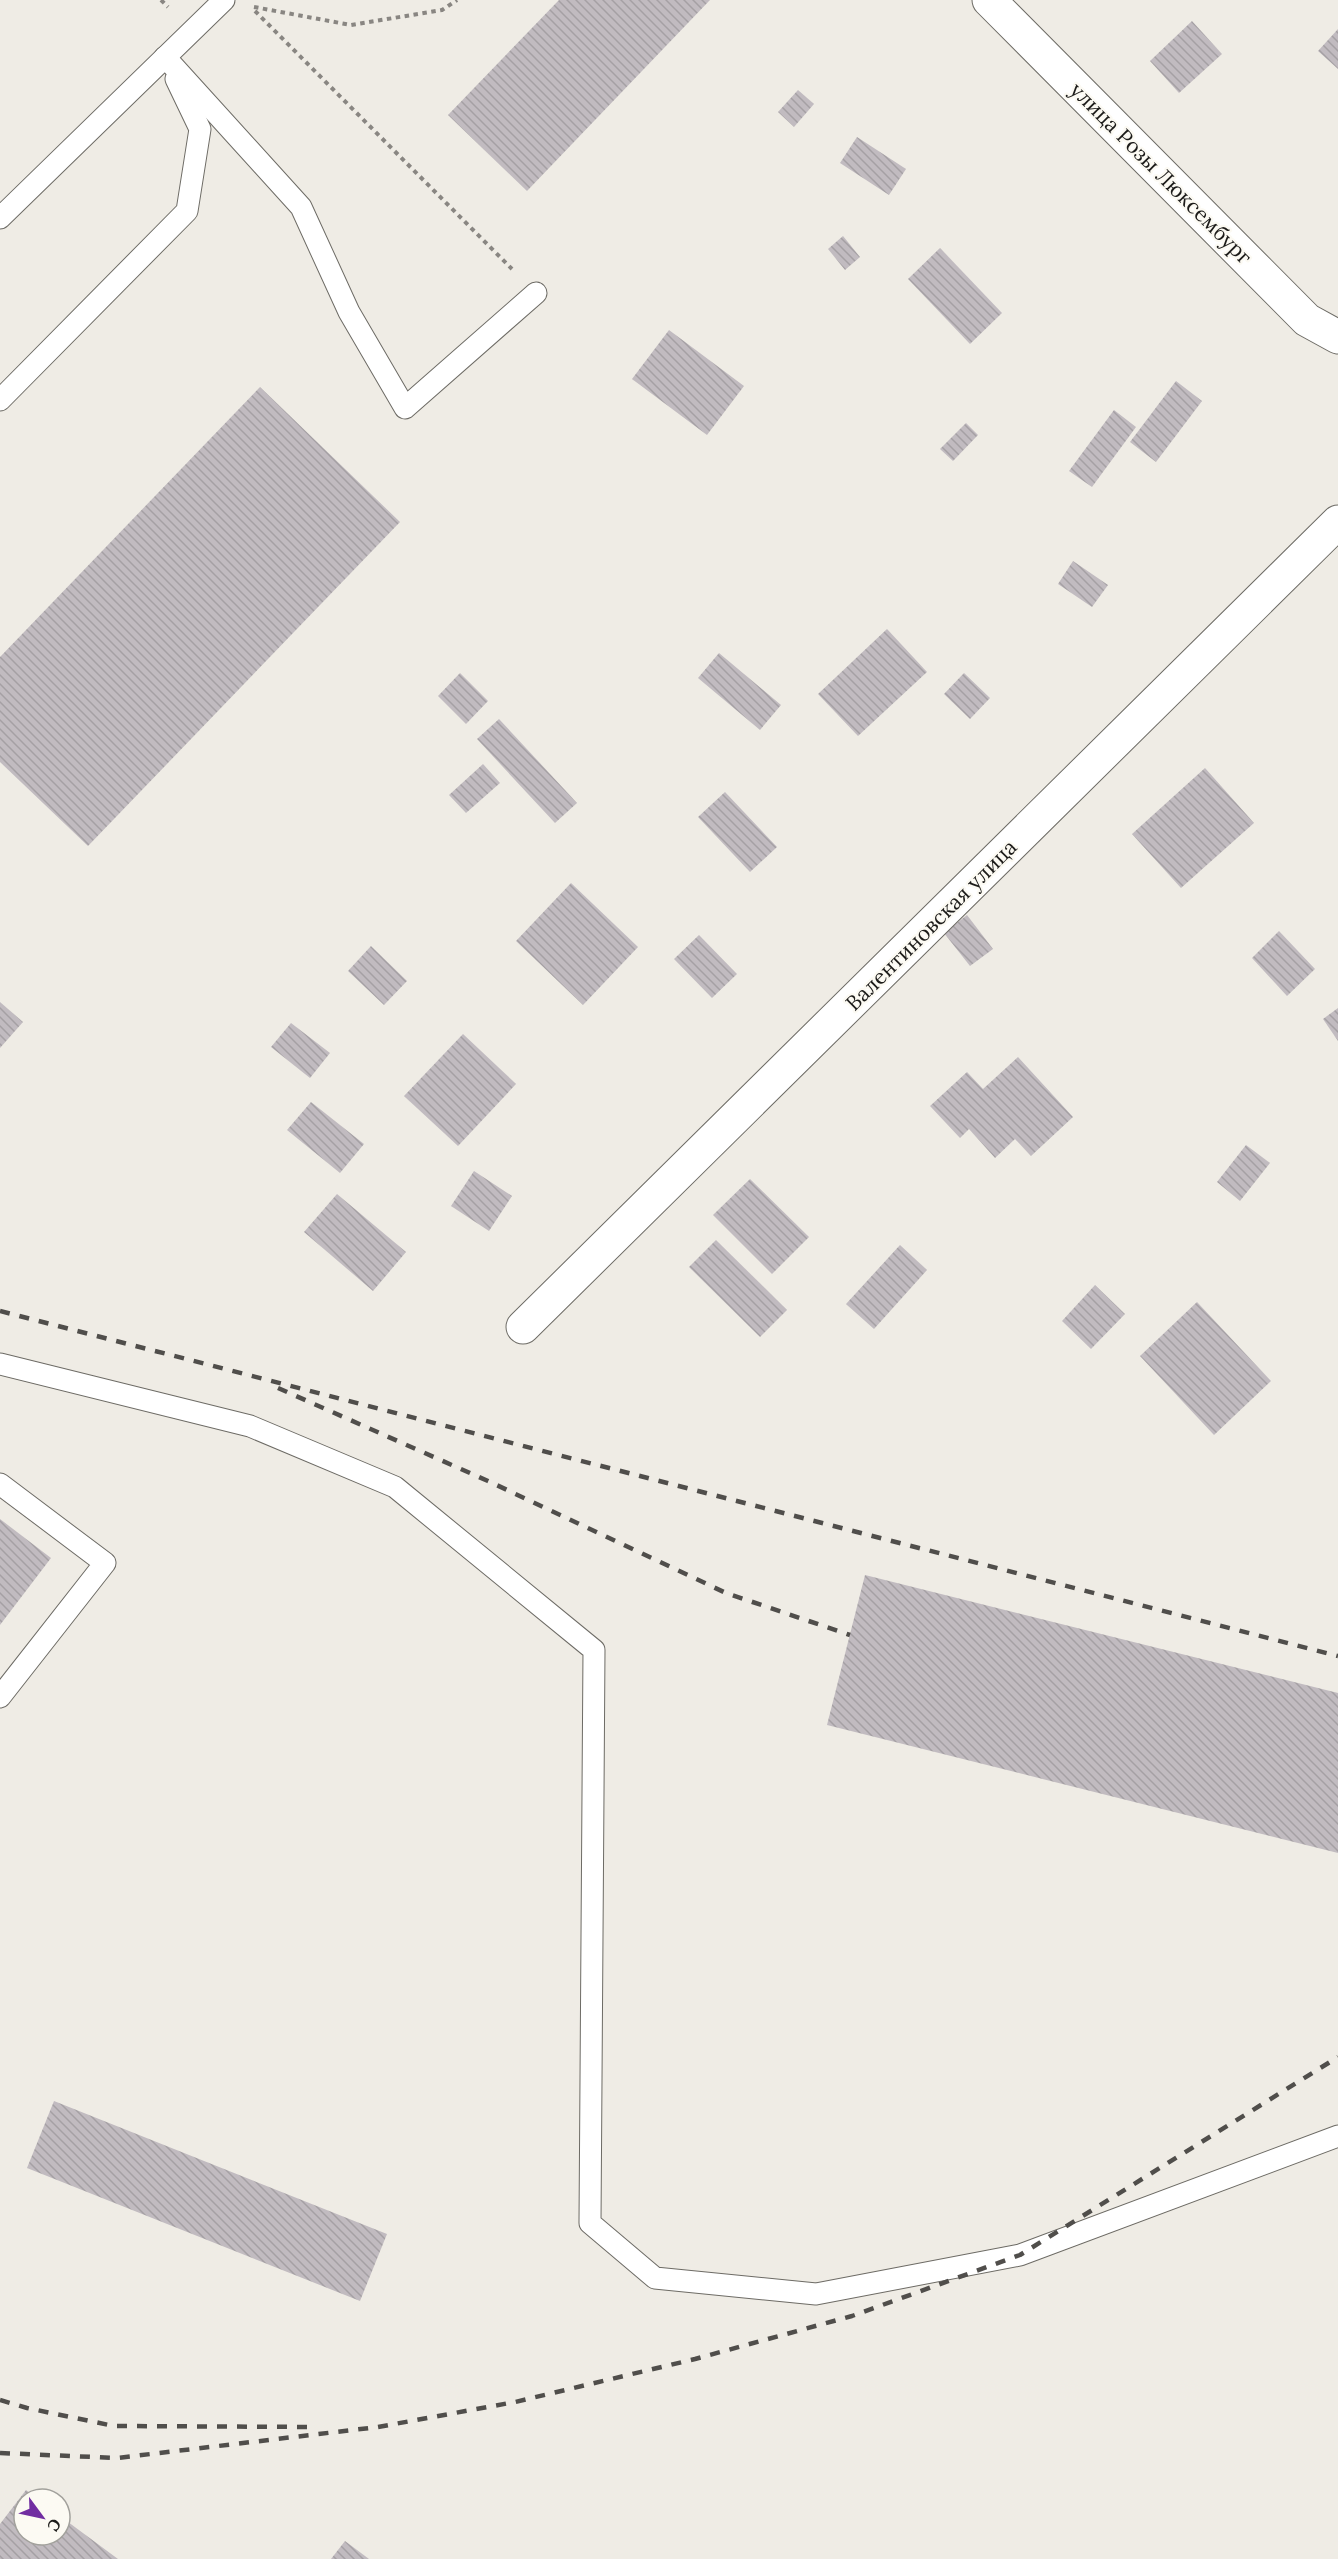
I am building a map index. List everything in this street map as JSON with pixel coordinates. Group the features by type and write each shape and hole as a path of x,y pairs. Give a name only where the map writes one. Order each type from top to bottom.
{"street":[{"name":"улица Розы Люксембург","path":"989,0 1307,320 1338,337"},
{"name":"Валентиновская улица","path":"523,1328 1338,522"}],"lane":[{"path":"0,218 224,0"},
{"path":"165,57 301,207 349,312 405,408 536,293"},
{"path":"0,400 187,211 200,129 165,57"},
{"path":"0,1364 250,1426 395,1487 594,1650 590,2223 655,2278 816,2294 1020,2255 1338,2136"},
{"path":"0,1484 105,1563 0,1697"}],"path":[{"path":"457,0 442,10 351,25 251,7 536,293"}],"building":[{"path":"559,0 710,0 527,191 448,115"},
{"path":"1192,21 1222,54 1179,93 1150,61"},
{"path":"1338,29 1338,69 1318,51"},
{"path":"798,90 814,104 794,127 778,112"},
{"path":"857,137 906,169 889,195 840,163"},
{"path":"843,236 860,257 845,270 828,249"},
{"path":"940,248 1002,313 970,344 908,279"},
{"path":"669,330 744,386 707,435 632,379"},
{"path":"1176,381 1202,401 1156,462 1130,442"},
{"path":"260,387 400,522 88,846 0,762 0,657"},
{"path":"1114,410 1136,427 1092,487 1069,471"},
{"path":"966,423 978,435 953,461 940,449"},
{"path":"1073,561 1108,585 1092,607 1058,584"},
{"path":"887,629 927,672 858,736 818,694"},
{"path":"719,653 781,705 760,730 698,678"},
{"path":"460,673 488,701 466,724 438,696"},
{"path":"964,673 990,698 970,719 944,694"},
{"path":"499,719 577,803 555,823 477,739"},
{"path":"483,764 500,783 466,813 449,795"},
{"path":"1205,768 1254,823 1181,888 1132,834"},
{"path":"725,792 777,847 750,872 698,817"},
{"path":"571,883 638,947 583,1005 516,941"},
{"path":"967,915 993,949 970,966 944,933"},
{"path":"1279,931 1315,969 1287,996 1252,958"},
{"path":"699,935 737,974 712,998 674,959"},
{"path":"371,946 407,981 384,1005 348,971"},
{"path":"0,1002 23,1022 0,1048"},
{"path":"1338,1008 1338,1041 1323,1019"},
{"path":"291,1023 330,1053 310,1078 271,1047"},
{"path":"463,1034 516,1084 458,1146 404,1096"},
{"path":"1018,1057 1073,1117 1031,1156 1015,1139 995,1158 969,1129 960,1138 930,1106 967,1072 983,1089"},
{"path":"311,1102 364,1144 340,1173 287,1130"},
{"path":"1246,1145 1270,1163 1240,1201 1217,1182"},
{"path":"474,1171 512,1196 489,1231 451,1206"},
{"path":"750,1179 809,1237 772,1274 713,1215"},
{"path":"337,1194 406,1252 373,1291 304,1232"},
{"path":"716,1240 787,1310 760,1337 689,1267"},
{"path":"900,1245 927,1270 874,1329 846,1304"},
{"path":"1095,1285 1125,1314 1091,1349 1062,1321"},
{"path":"1197,1302 1271,1381 1214,1435 1140,1356"},
{"path":"0,1519 51,1558 0,1625"},
{"path":"865,1575 1338,1693 1338,1853 827,1725"},
{"path":"54,2101 387,2234 360,2301 27,2168"},
{"path":"12,2508 12,2547 72,2547 72,2525 118,2559 0,2559 0,2524"},
{"path":"345,2541 369,2559 331,2559"}],"railway":[{"path":"0,1311 1338,1656"},
{"path":"278,1388 488,1481 726,1593 850,1635"},
{"path":"0,2453 117,2458 378,2427 515,2402 695,2359 852,2316 1020,2255 1338,2057"},
{"path":"0,2400 114,2426 315,2427"}]}
